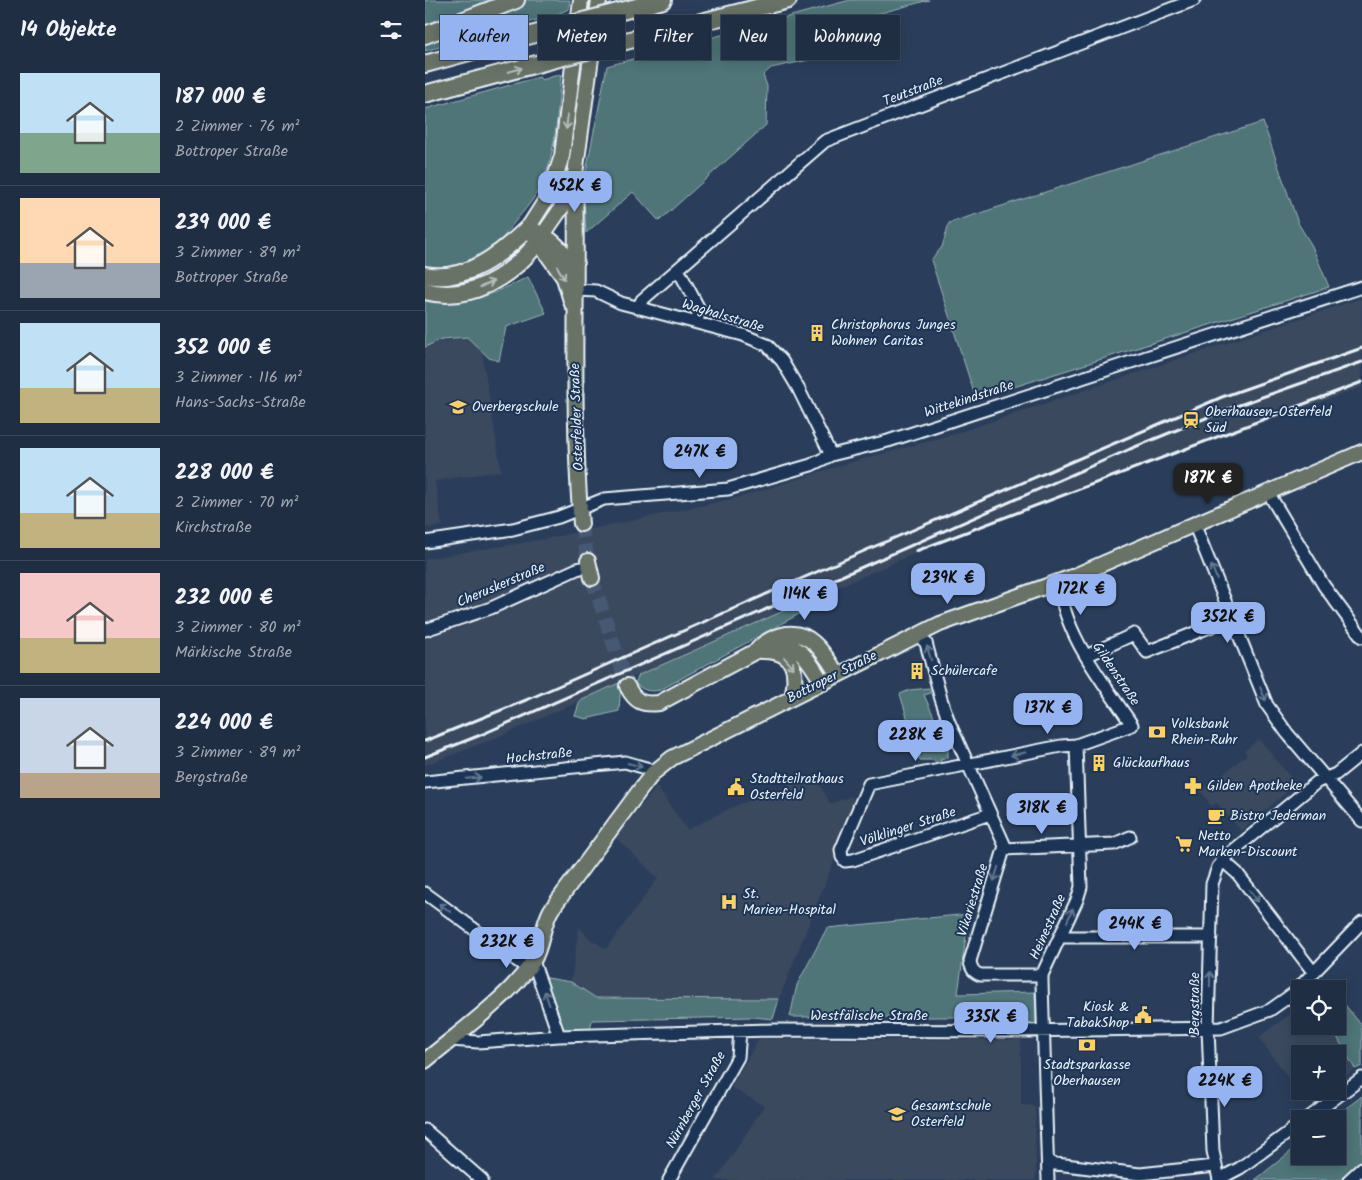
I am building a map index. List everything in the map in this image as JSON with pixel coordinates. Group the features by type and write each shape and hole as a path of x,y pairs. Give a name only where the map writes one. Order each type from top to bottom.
{"highway":[{"path":"425,35 516,0"},
{"path":"425,64 663,0"},
{"path":"425,94 788,0"},
{"path":"425,104 455,95 470,82"},
{"path":"425,275 447,276 474,268 499,254 528,228"},
{"path":"425,291 453,294 484,286 514,268 541,238"}],"main road":[{"path":"528,228 549,195 562,156 581,0"},
{"name":"Osterfelder Straße","path":"575,276 577,258 575,174 599,0"},
{"name":"Osterfelder Straße","path":"541,238 562,207 575,174"},
{"name":"Osterfelder Straße","path":"528,228 562,251 570,262 575,276 577,290 574,309 581,524"},
{"name":"Osterfelder Straße","path":"541,238 564,278 574,309"},
{"name":"Bottroper Straße","path":"425,1061 509,988 530,965 543,926 551,910 653,772 672,758 918,634 966,614 1059,582 1195,526 1362,452"},
{"path":"627,686 637,702 646,704 659,703 756,651 774,638 786,634 804,636 817,645 838,675"},
{"path":"756,651 777,645 796,648 805,655 823,683"},
{"path":"756,651 781,655 794,667 796,680 792,698"}],"street":[{"name":"Teutstraße","path":"638,308 641,300 822,143 1193,0"},
{"path":"677,268 698,306 698,323"},
{"name":"Wittekindstraße","path":"425,542 513,529 559,517 605,498 728,488 811,465 831,455 888,441 1362,287"},
{"name":"Waghalsstraße","path":"577,290 596,291 638,308 756,339 776,352 798,388 831,455"},
{"path":"1269,494 1324,586 1358,625 1362,637"},
{"path":"1195,526 1264,698 1281,724 1362,821"},
{"name":"Cheruskerstraße","path":"425,630 491,608 577,569 590,568"},
{"name":"Gildenstraße","path":"1059,582 1064,607 1081,649 1133,724 1076,745"},
{"path":"1086,656 1134,634 1147,652 1232,618"},
{"path":"918,634 926,643 941,699 1005,849 1114,844 1130,837"},
{"path":"969,764 1076,745"},
{"name":"Heinestraße","path":"1048,1180 1044,1030 1041,998 1043,975 1080,892 1076,745"},
{"path":"1314,974 1237,873 1222,860 1317,782 1336,774 1362,753"},
{"name":"Hochstraße","path":"425,782 625,762 653,772"},
{"name":"Völklinger Straße","path":"969,764 869,784 841,850 843,860 849,861 990,814"},
{"name":"Vikariestraße","path":"1005,849 970,961 971,966 974,972 981,976 1043,975"},
{"name":"Bergstraße","path":"1219,1180 1215,1166 1208,1028 1212,884 1215,872 1222,860"},
{"path":"425,893 530,965 559,1036"},
{"name":"Westfälische Straße","path":"451,1040 478,1042 559,1036 740,1031 1221,1028 1270,1010 1294,993 1362,922"},
{"path":"1061,937 1211,937"},
{"name":"Nürnberger Straße","path":"669,1180 738,1057 740,1031"},
{"path":"1319,1110 1362,1078"},
{"path":"425,1130 482,1180"},
{"path":"1219,1180 1240,1168 1291,1131"},
{"path":"1048,1163 1140,1174 1215,1166"},
{"path":"1349,1180 1362,1168"}],"shaded area":[{"path":"1362,298 1362,387 1163,459 918,552 491,740 425,765 425,559 545,539 741,497 845,464 951,435"},
{"name":"Overbergschule","path":"479,335 501,471 435,481 442,526 425,528 425,344"},
{"path":"1259,739 1296,784 1241,831 1217,803 1211,806 1201,791 1247,755 1244,751"},
{"name":"St. Marien-Hospital","path":"815,776 830,804 852,796 855,808 779,999 596,998 571,982 579,927 590,939 606,949 658,878 615,837 657,787 687,830 737,805"},
{"path":"1291,1014 1291,1035 1336,1035 1342,1045 1291,1045 1291,1082 1259,1037"},
{"name":"Gesamtschule Osterfeld","path":"759,1039 1021,1040 1021,1105 1035,1106 1036,1180 716,1180 764,1106 731,1087"},
{"path":"1346,1053 1355,1069 1346,1076"},
{"path":"1303,1100 1314,1100 1307,1105"}],"green space":[{"path":"425,0 494,0 454,15 440,15 440,20 425,26"},
{"path":"526,0 570,0 569,9 555,15 538,15 538,20 528,22 528,15 487,15"},
{"path":"850,0 929,0 873,15 796,15 796,60 809,60 771,68 763,75 767,86 766,125 659,221 633,192 586,233 583,186 607,66 635,58 635,60 711,60 711,38 721,35 721,60 786,60 786,17"},
{"path":"440,33 440,47 425,51 425,39"},
{"path":"561,74 553,148 545,176 531,201 504,236 506,242 488,254 457,267 436,270 425,269 425,109 539,77 542,80"},
{"path":"1263,122 1298,223 1312,246 1329,287 976,399 931,260 942,247 949,223"},
{"path":"528,277 546,313 506,327 499,361 489,358 467,337 442,339 425,347 425,297 439,301 465,301 490,294"},
{"path":"822,594 810,608 660,690 647,690 635,683 639,675"},
{"path":"621,682 619,711 586,719 575,716 580,701"},
{"path":"929,688 931,693 924,695 948,748 948,758 940,760 944,764 941,765 934,760 920,760 900,694 910,690"},
{"path":"969,914 958,994 1035,992 1036,1024 958,1026 957,1017 790,1017 797,985 827,928"},
{"path":"542,977 571,982 596,998 779,999 773,1019 754,1017 592,1020 590,1030 560,1032"},
{"path":"1346,1006 1362,1026 1362,1066 1355,1069 1346,1053 1346,1045 1342,1045 1336,1035 1346,1035"},
{"path":"1362,1096 1362,1162 1340,1180 1255,1180 1291,1151 1291,1165 1346,1165 1346,1110 1344,1110"}],"tunnel":[{"path":"581,524 588,561"},
{"path":"592,578 627,686"}],"railway":[{"path":"425,741 531,698 871,548 1222,397 1362,348"},
{"path":"425,757 483,734 1130,449 1228,409 1362,362"},
{"path":"916,551 1362,382"}],"place":[{"name":"Christophorus Junges Wohnen Caritas","path":"817,333"},
{"name":"Overbergschule","path":"458,407"},
{"name":"Oberhausen-Osterfeld Süd","path":"1191,420"},
{"name":"Schülercafe","path":"917,671"},
{"name":"Volksbank Rhein-Ruhr","path":"1157,732"},
{"name":"Glückaufhaus","path":"1099,763"},
{"name":"Gilden Apotheke","path":"1193,786"},
{"name":"Stadtteilrathaus Osterfeld","path":"736,787"},
{"name":"Bistro Jederman","path":"1216,816"},
{"name":"Netto Marken-Discount","path":"1184,844"},
{"name":"St. Marien-Hospital","path":"729,902"},
{"name":"Kiosk & TabakShop","path":"1143,1015"},
{"name":"Stadtsparkasse Oberhausen","path":"1087,1045"},
{"name":"Gesamtschule Osterfeld","path":"897,1114"}]}
